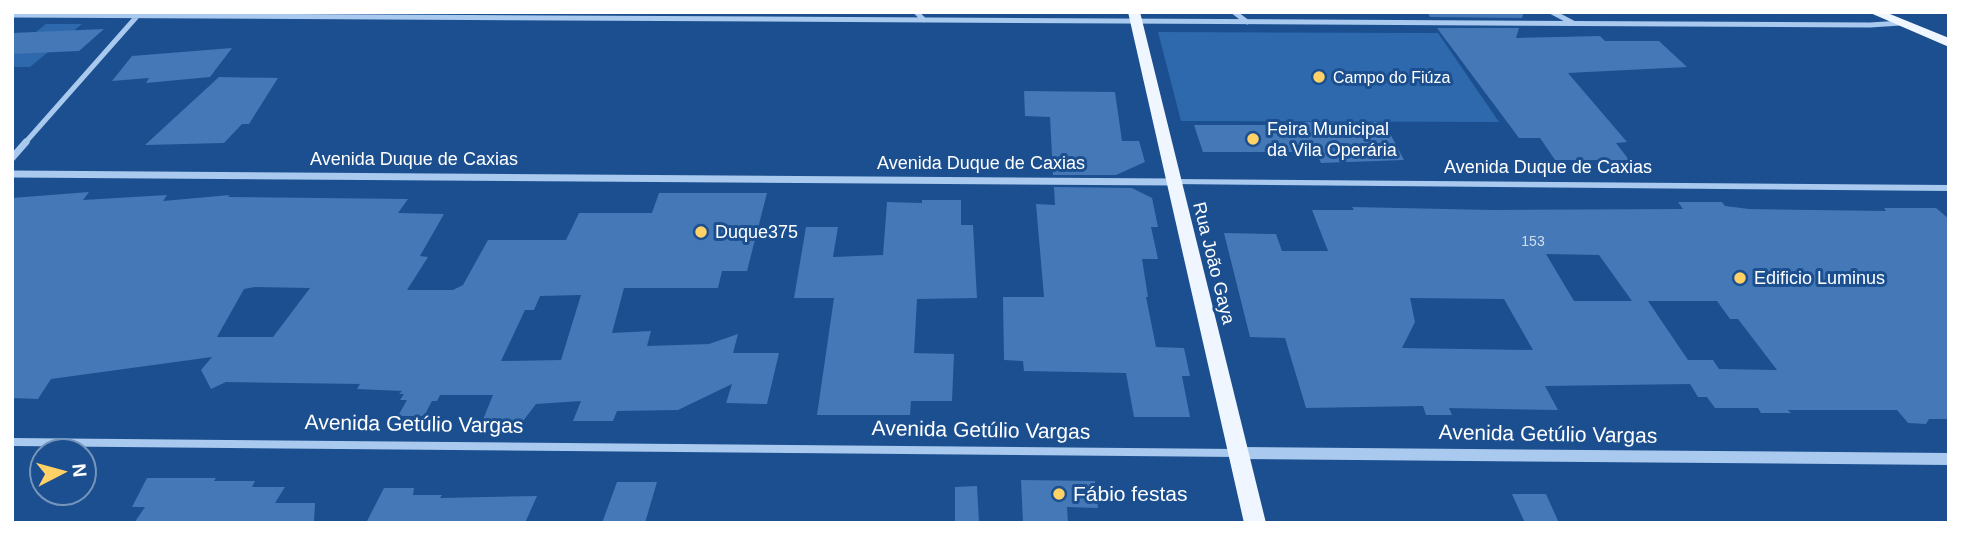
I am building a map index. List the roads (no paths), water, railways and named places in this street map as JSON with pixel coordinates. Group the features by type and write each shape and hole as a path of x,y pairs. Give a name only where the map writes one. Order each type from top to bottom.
{"main road":[{"path":"1874,12 1949,43"},
{"name":"Rua João Gaya","path":"1134,17 1255,523"},
{"path":"1901,23 1949,57"}],"street":[{"path":"601,12 605,19"},
{"path":"916,12 924,20"},
{"path":"1234,12 1247,22"},
{"path":"1552,12 1574,24"},
{"path":"12,158 139,14"},
{"path":"12,15 924,20 1134,17 1247,22 1901,23"},
{"name":"Avenida Duque de Caxias","path":"12,174 1949,188"},
{"name":"Avenida Getúlio Vargas","path":"12,442 1949,459"}],"place":[{"name":"Campo do Fiúza","path":"1319,77"},
{"name":"Feira Municipal da Vila Operária","path":"1253,139"},
{"name":"Duque375","path":"701,232"},
{"name":"Edificio Luminus","path":"1740,278"},
{"name":"Fábio festas","path":"1059,494"}]}
